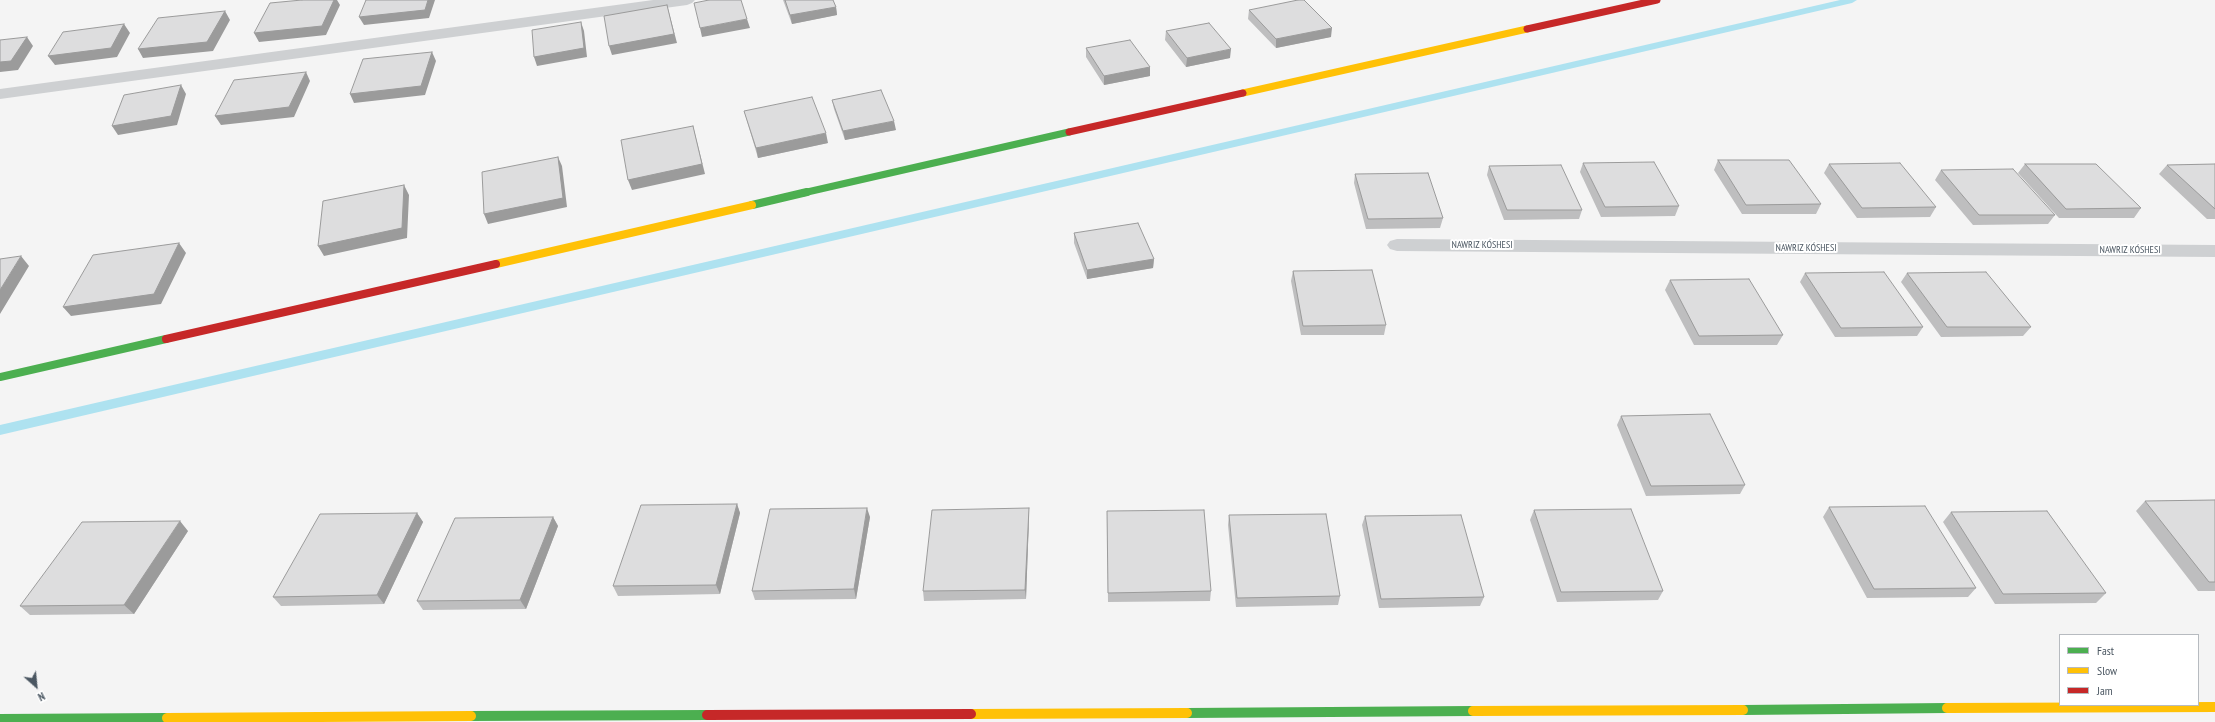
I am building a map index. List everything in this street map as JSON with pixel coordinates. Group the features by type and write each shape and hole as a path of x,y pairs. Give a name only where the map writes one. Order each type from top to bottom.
{"street":[{"path":"0,94 687,0"},
{"path":"0,378 1347,69 1657,0"},
{"path":"1396,245 2215,251"},
{"path":"0,719 2215,707"}],"building":[{"path":"302,0 334,0 322,26 254,33 270,3"},
{"path":"366,0 428,0 425,10 359,17"},
{"path":"709,0 741,0 747,19 700,28 694,3"},
{"path":"785,0 833,0 836,7 790,15"},
{"path":"1304,0 1332,28 1276,39 1249,10"},
{"path":"667,5 674,34 609,46 604,16"},
{"path":"225,11 207,42 138,49 158,18"},
{"path":"581,22 584,48 534,57 532,30"},
{"path":"1209,23 1231,49 1187,58 1166,31"},
{"path":"124,24 111,48 48,56 63,32"},
{"path":"27,37 11,61 0,62 0,40"},
{"path":"1130,40 1150,67 1104,76 1086,48"},
{"path":"432,52 421,86 350,94 363,59"},
{"path":"306,72 289,107 215,116 234,80"},
{"path":"181,85 171,116 112,126 124,95"},
{"path":"881,90 894,121 843,131 832,100"},
{"path":"812,97 826,133 756,148 744,111"},
{"path":"693,126 702,164 628,180 621,140"},
{"path":"558,157 563,198 484,214 482,172"},
{"path":"1718,160 1789,160 1821,204 1746,205"},
{"path":"1654,162 1679,206 1605,207 1583,163"},
{"path":"1900,163 1936,207 1862,208 1829,164"},
{"path":"2025,164 2096,164 2141,208 2066,209"},
{"path":"2215,164 2215,209 2167,165"},
{"path":"1561,165 1582,210 1507,210 1489,166"},
{"path":"2013,169 2055,215 1979,215 1941,170"},
{"path":"1428,173 1443,218 1368,219 1355,174"},
{"path":"404,185 402,228 318,246 323,201"},
{"path":"1138,223 1154,259 1087,270 1074,233"},
{"path":"179,243 154,294 63,307 93,255"},
{"path":"21,256 0,290 0,259"},
{"path":"1372,270 1386,325 1303,326 1293,271"},
{"path":"1884,272 1923,327 1841,328 1805,273"},
{"path":"1986,272 2031,327 1947,327 1907,273"},
{"path":"1749,279 1783,335 1699,336 1670,280"},
{"path":"1710,414 1745,485 1651,486 1621,416"},
{"path":"2215,500 2215,582 2209,582 2145,501"},
{"path":"737,504 716,585 613,586 641,505"},
{"path":"1925,506 1976,588 1874,589 1829,507"},
{"path":"867,508 854,589 752,591 770,509"},
{"path":"1029,508 1025,590 923,591 932,510"},
{"path":"1631,509 1663,591 1561,592 1534,510"},
{"path":"1204,510 1211,591 1108,593 1107,511"},
{"path":"2047,511 2106,593 2003,594 1951,512"},
{"path":"417,513 377,595 273,597 320,514"},
{"path":"1326,514 1340,596 1237,598 1229,515"},
{"path":"1461,515 1484,597 1381,599 1365,516"},
{"path":"553,517 520,600 417,601 455,518"},
{"path":"180,521 124,605 20,606 82,522"}],"waterway":[{"path":"0,430 1852,0"}],"traffic: fast":[{"path":"752,205 1069,132"},
{"path":"0,377 166,339"},
{"path":"1743,710 1947,708"},
{"path":"1187,713 1473,711"},
{"path":"471,716 707,715"},
{"path":"0,719 167,718"}],"traffic: slow":[{"path":"1243,93 1527,29"},
{"path":"496,264 752,205"},
{"path":"1947,708 2215,707"},
{"path":"1473,711 1743,710"},
{"path":"971,714 1187,713"},
{"path":"167,718 471,716"}],"traffic: jam":[{"path":"1527,29 1657,0"},
{"path":"1069,132 1243,93"},
{"path":"166,339 496,264"},
{"path":"707,715 971,714"}]}
